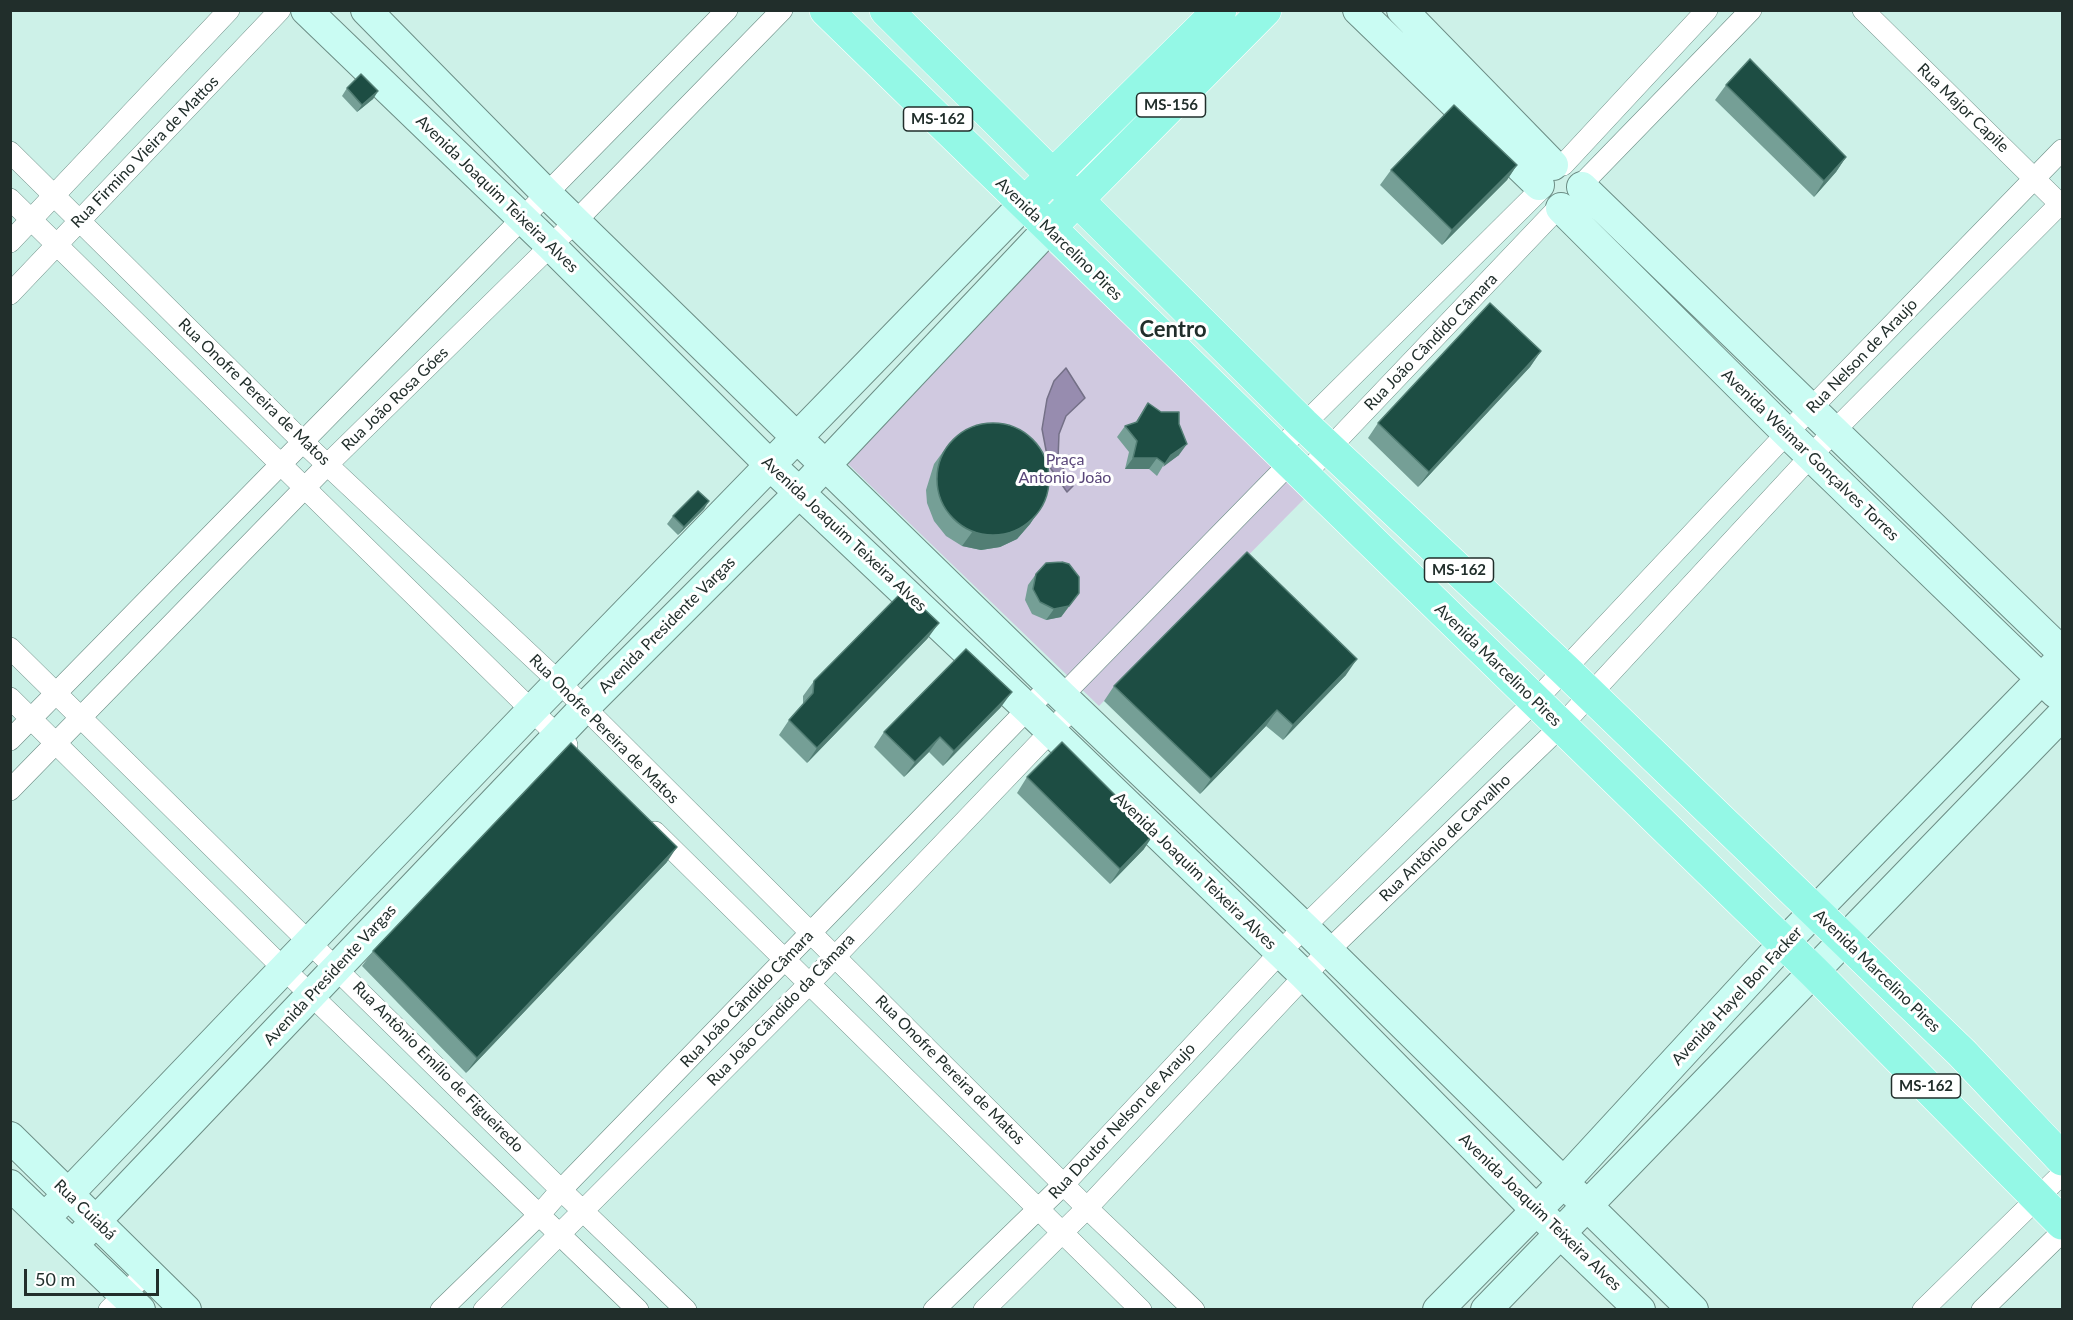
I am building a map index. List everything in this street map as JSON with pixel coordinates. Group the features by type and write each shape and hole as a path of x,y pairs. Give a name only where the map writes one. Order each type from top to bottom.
{"main road":[{"name":"Avenida Joaquim Teixeira Alves","path":"306,10 551,246 771,466 1304,975 1535,1209 1640,1310"},
{"name":"Avenida Joaquim Teixeira Alves","path":"366,10 546,193 1062,696 1304,927 1693,1310"},
{"name":"Avenida Marcelino Pires","path":"826,10 1534,702 1562,725 1814,972 2062,1223"},
{"name":"Avenida Marcelino Pires","path":"886,10 1303,424 1564,669 1962,1053 2062,1158"},
{"path":"45,1218 532,710 560,684 1024,204 1220,10"},
{"name":"Avenida Presidente Vargas","path":"74,1244 584,708 800,492 1049,228 1265,10"},
{"name":"Avenida Weimar Gonçalves Torres","path":"1358,10 1812,408 2062,652"},
{"name":"Avenida Weimar Gonçalves Torres","path":"1402,10 1787,433 2052,689"},
{"path":"1177,52 1200,76"},
{"name":"Avenida Hayel Bon Facker","path":"1438,1310 1563,1183 1784,944 2052,689 2062,658"},
{"path":"1486,1310 2062,715"},
{"name":"Rua Cuiabá","path":"10,1137 96,1219 186,1310"},
{"name":"Rua Cuiabá","path":"10,1185 74,1244 124,1304"}],"street":[{"name":"Rua Firmino Vieira de Mattos","path":"10,242 55,197 229,10"},
{"name":"Rua Firmino Vieira de Mattos","path":"10,294 280,10"},
{"name":"Rua João Rosa Góes","path":"10,740 58,694 727,10"},
{"name":"Rua João Rosa Góes","path":"10,790 328,464 576,221 782,10"},
{"name":"Rua João Cândido Câmara","path":"441,1310 540,1214 1028,709 1062,696 1290,463 1329,448 1560,186 1707,10"},
{"path":"1560,186 1751,10"},
{"name":"Rua Major Capile","path":"1863,10 2062,204"},
{"name":"Rua Nelson de Araujo","path":"1534,702 1787,433 2062,150"},
{"name":"Rua Onofre Pereira de Matos","path":"10,153 303,442 560,684 1087,1208 1194,1310"},
{"name":"Rua João Cândido Câmara","path":"1290,463 1303,424 1560,186"},
{"name":"Rua Onofre Pereira de Matos","path":"10,199 582,760"},
{"name":"Rua Nelson de Araujo","path":"1590,695 1810,456 2062,204"},
{"name":"Rua Antônio Emílio de Figueiredo","path":"10,648 686,1310"},
{"name":"Rua Antônio de Carvalho","path":"1328,951 1562,725 1590,695"},
{"name":"Rua João Cândido da Câmara","path":"484,1310 582,1209 809,984 1050,731 1062,696"},
{"name":"Rua Antônio Emílio de Figueiredo","path":"10,698 311,996 561,1233 638,1310"},
{"path":"1304,927 1534,702"},
{"path":"639,816 1141,1310"},
{"name":"Rua Doutor Nelson de Araujo","path":"934,1310 1064,1184 1304,927"},
{"name":"Rua Doutor Nelson de Araujo","path":"984,1310 1087,1208 1328,951"},
{"path":"1923,1310 2062,1174"},
{"path":"1982,1310 2062,1232"},
{"path":"124,1304 147,1272"}],"green space":[{"name":"Praça Antonio João","path":"1046,249 1306,497 1099,706 845,461"}],"shaded area":[{"path":"1066,368 1085,398 1066,416 1059,434 1058,459 1073,486 1067,492 1049,466 1042,429 1047,399 1054,381"}],"building":[{"path":"1750,59 1846,157 1824,181 1726,85"},
{"path":"361,74 378,91 362,105 347,88"},
{"path":"1454,105 1517,165 1452,230 1391,170"},
{"path":"1490,303 1541,351 1429,472 1378,423"},
{"path":"1148,403 1161,412 1179,412 1179,424 1187,444 1171,455 1165,464 1157,458 1133,458 1137,441 1125,426 1137,422"},
{"path":"993,423 1014,428 1032,440 1044,458 1049,479 1044,500 1032,518 1014,530 993,535 972,530 954,518 942,500 937,479 942,458 954,440 972,428"},
{"path":"698,491 709,501 684,527 673,516"},
{"path":"1247,552 1357,659 1293,725 1277,710 1211,779 1114,686"},
{"path":"1046,563 1069,564 1079,577 1079,593 1069,606 1054,609 1040,602 1033,589 1036,574"},
{"path":"904,590 939,623 817,748 789,720 813,693 814,681"},
{"path":"966,649 1012,692 954,751 940,737 915,762 884,732"},
{"path":"1062,742 1154,834 1120,869 1027,777"},
{"path":"571,743 677,847 477,1058 373,951"}],"district":[{"name":"Centro","path":"1173,330"}]}
